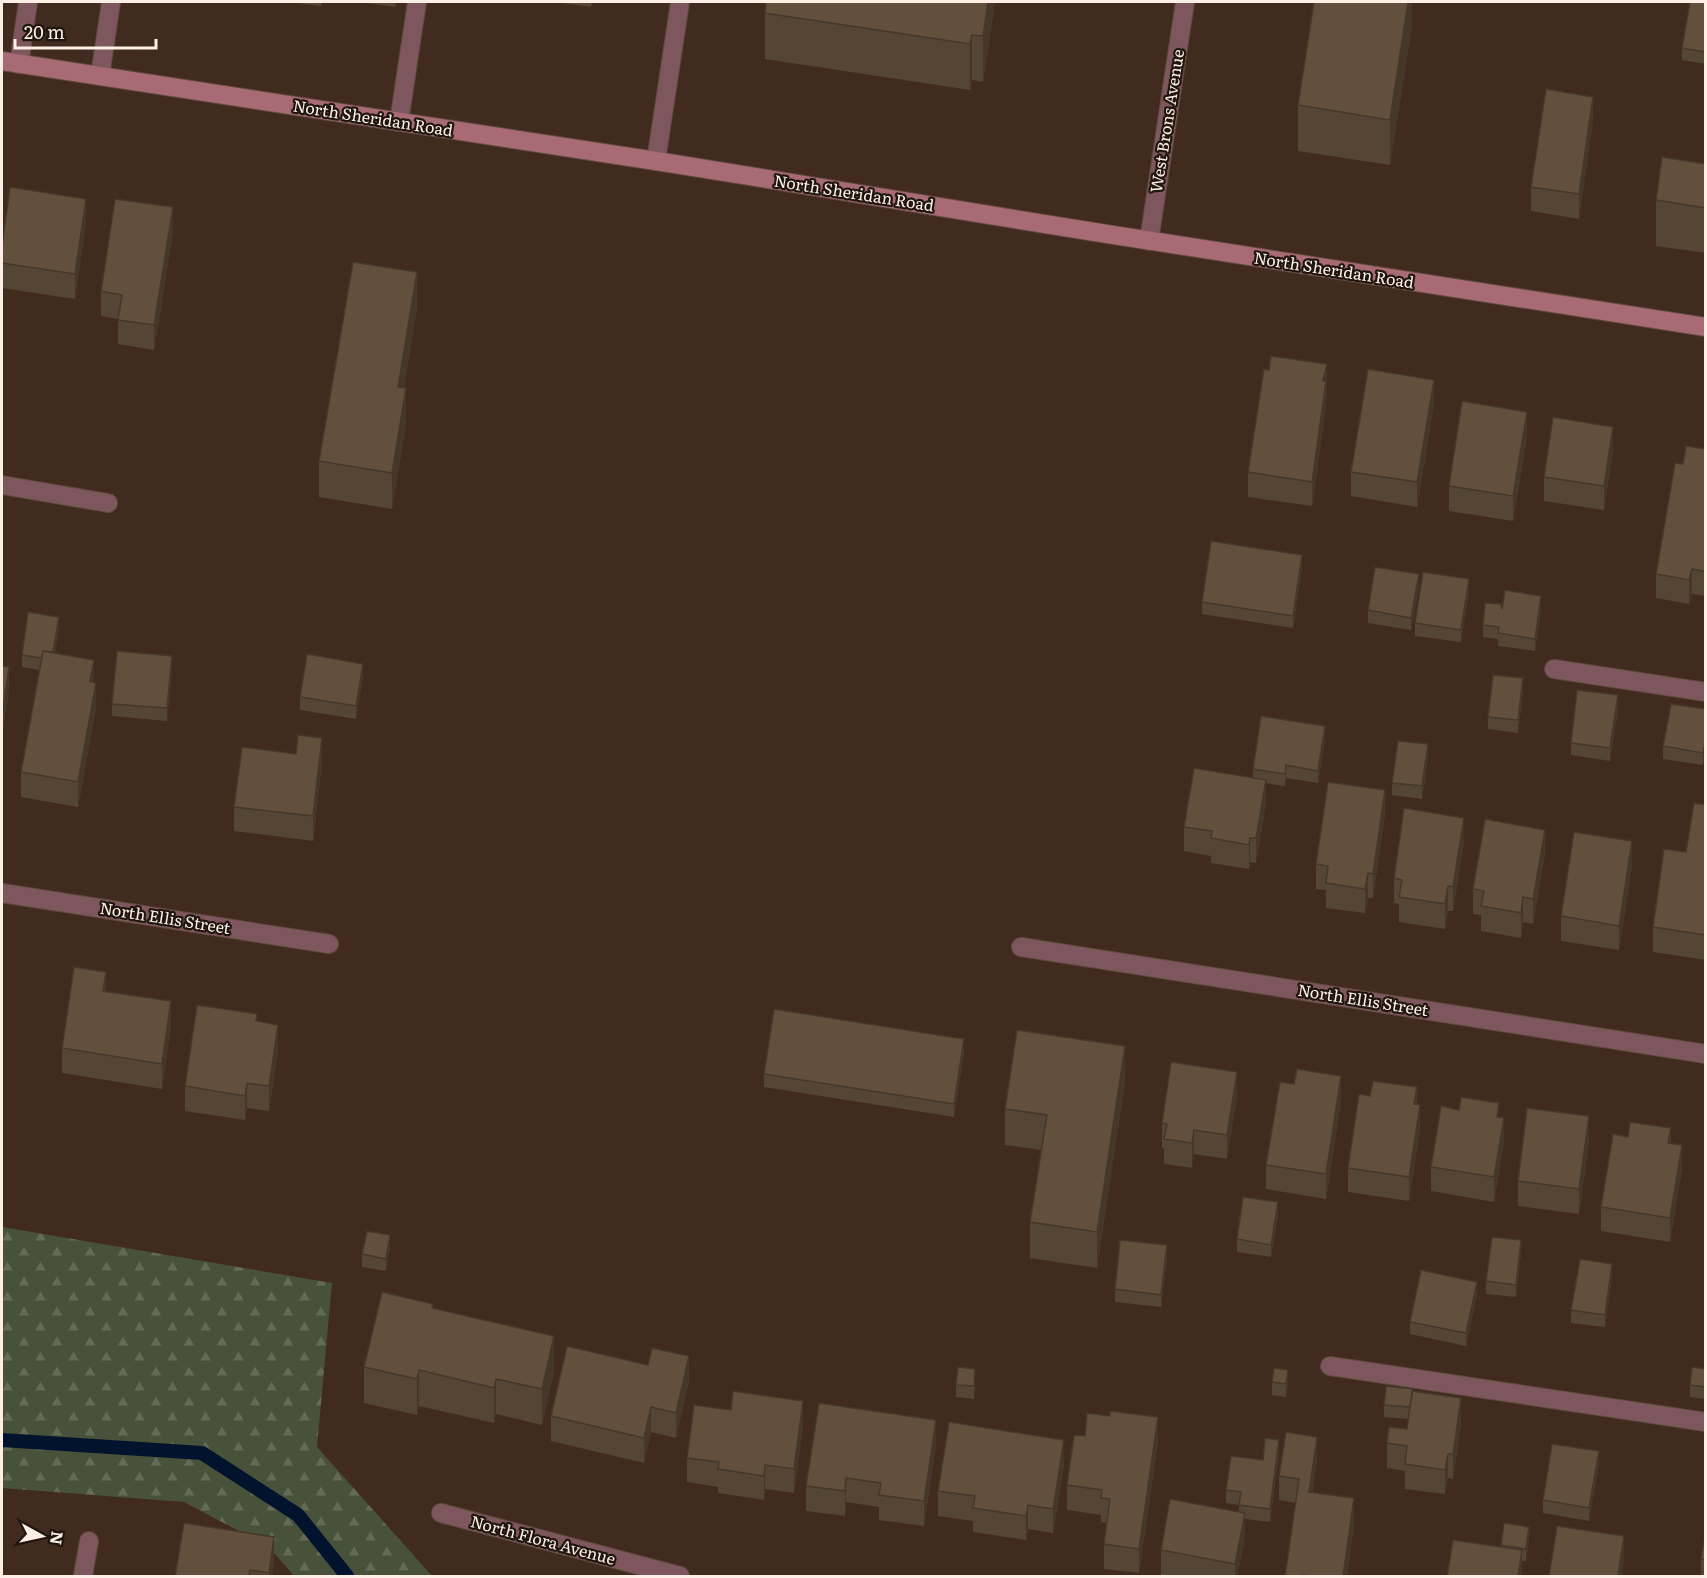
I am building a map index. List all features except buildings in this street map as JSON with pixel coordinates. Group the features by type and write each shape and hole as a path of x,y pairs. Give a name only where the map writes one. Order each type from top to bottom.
{"main road":[{"name":"North Sheridan Road","path":"10,62 656,161 1706,327"}],"street":[{"path":"10,62 28,2"},
{"path":"100,76 111,2"},
{"path":"399,122 417,2"},
{"path":"656,161 680,2"},
{"name":"West Brons Avenue","path":"1149,240 1185,2"},
{"path":"2,485 108,503"},
{"path":"1554,669 1706,692"},
{"name":"North Ellis Street","path":"2,892 329,944"},
{"name":"North Ellis Street","path":"1021,947 1706,1054"},
{"path":"1330,1366 1706,1422"},
{"name":"North Flora Avenue","path":"441,1513 680,1576"},
{"path":"83,1576 89,1541"}],"green space":[{"path":"2,1227 332,1283 317,1447 432,1576 294,1576 269,1547 184,1502 2,1488"}],"waterway":[{"path":"2,1440 202,1453 298,1515 347,1576"}]}
